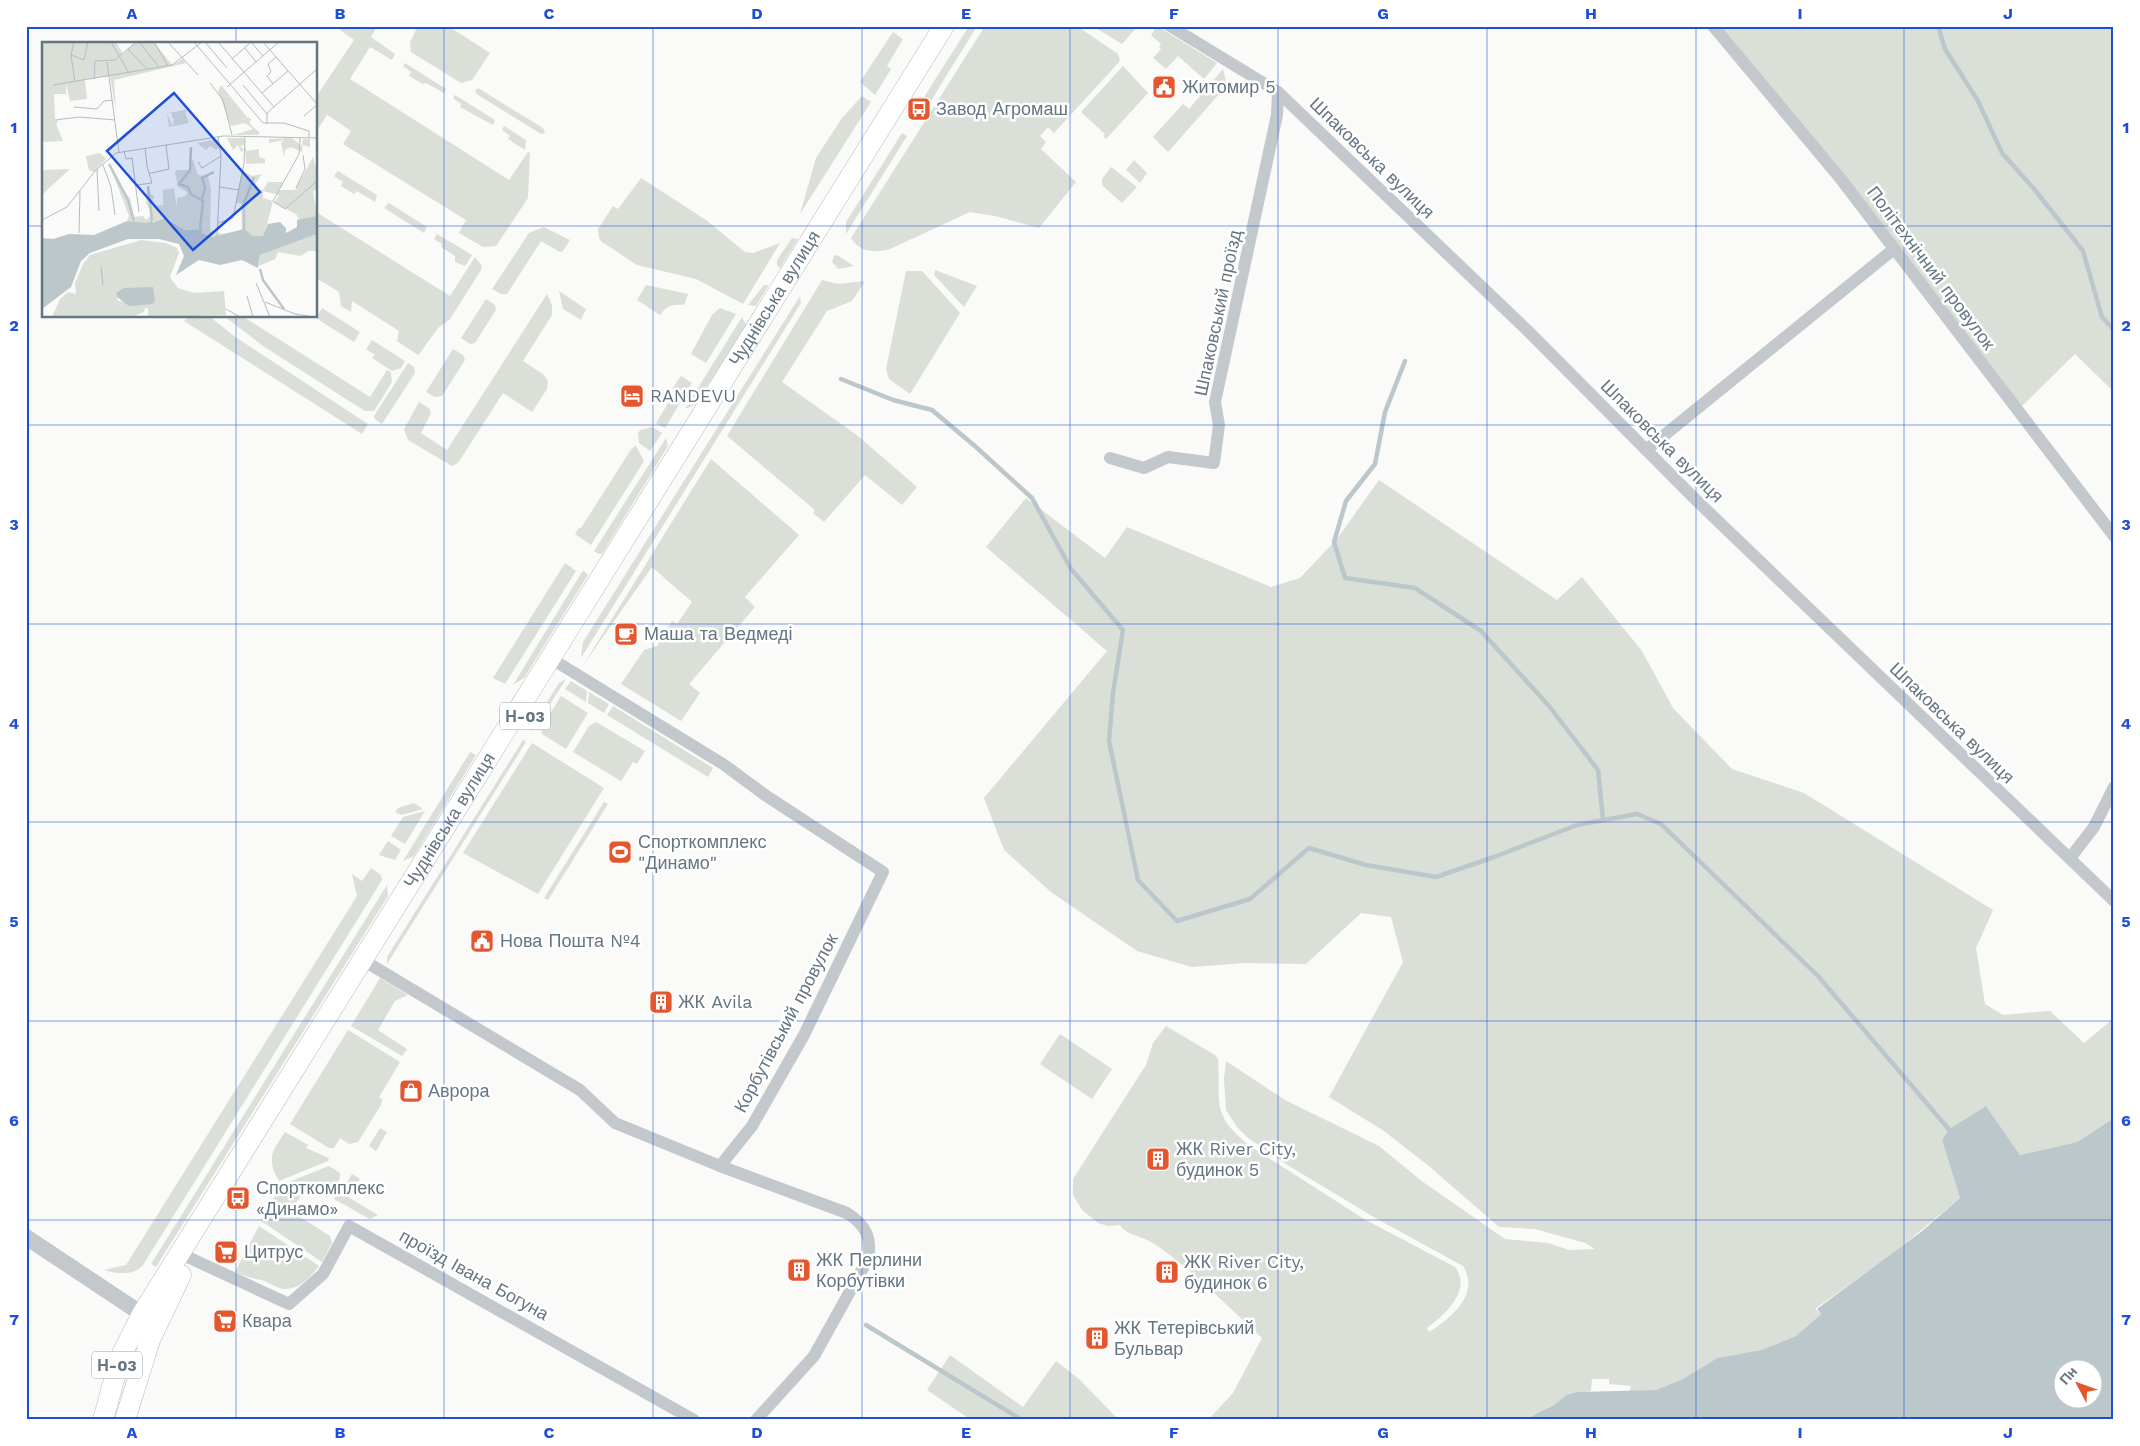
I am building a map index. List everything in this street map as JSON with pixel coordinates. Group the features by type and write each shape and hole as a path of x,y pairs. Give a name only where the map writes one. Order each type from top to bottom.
{"main road":[{"name":"Чуднівська вулиця","path":"554,661 944,26"},
{"name":"Чуднівська вулиця","path":"103,1420 120,1358 149,1319 185,1256 366,961 955,26"},
{"name":"Чуднівська вулиця","path":"125,1420 146,1351 149,1319"}],"street":[{"name":"Шпаковська вулиця","path":"1170,26 1278,92 1529,332 1646,450 2114,901"},
{"name":"Політехнічний провулок","path":"1713,26 1840,178 2114,536"},
{"name":"Шпаковський проїзд","path":"1110,458 1144,468 1168,457 1214,463 1219,425 1215,402 1277,115 1278,92"},
{"path":"1646,450 1894,249"},
{"name":"Корбутівський провулок","path":"554,661 722,764 765,795 883,872 804,1035 752,1126 720,1166"},
{"path":"2070,858 2094,827 2114,787"},
{"path":"366,961 580,1090 615,1123 720,1166 847,1213 858,1220 869,1236 868,1259 814,1356 756,1420"},
{"name":"проїзд Івана Богуна","path":"185,1256 289,1304 323,1274 349,1226 694,1420"},
{"path":"26,1237 149,1319"}],"shaded area":[{"path":"342,26 377,26 371,37 395,54 392,60 370,47 350,79 509,180 528,152 530,153 528,198 496,246 483,247 459,233 466,220 343,144 351,131 329,116 327,115 318,129 318,94 354,40 340,30"},
{"path":"418,26 448,26 490,53 472,80 461,83 411,52 410,42"},
{"path":"969,26 977,26 926,109 919,105"},
{"path":"985,26 1077,26 1118,54 1120,61 1054,133 1048,127 1040,136 1046,142 1041,149 1076,182 1039,228 995,216 970,212 890,249 868,251 859,247 851,238"},
{"path":"1093,26 1138,26 1122,44"},
{"path":"1157,26 1217,63 1204,79 1178,56 1166,69 1153,58 1161,49 1159,47 1161,44 1151,35"},
{"path":"1713,26 2114,26 2114,392 2075,354 2017,411"},
{"path":"893,32 903,39 887,66 891,69 875,95 860,82"},
{"path":"405,63 446,89 444,93 409,76 411,72 403,66"},
{"path":"1123,66 1148,93 1106,139 1103,136 1105,134 1081,112"},
{"path":"1223,69 1226,81 1220,93 1168,152 1153,137 1183,104 1189,109"},
{"path":"478,88 543,128 545,133 541,134 478,95 475,91"},
{"path":"455,95 495,120 493,125 460,107 461,104 453,98"},
{"path":"862,96 871,102 800,214 816,158 842,118"},
{"path":"504,126 526,140 525,150 508,139 510,136 502,130"},
{"path":"902,133 907,136 846,234 846,222"},
{"path":"1134,160 1147,173 1140,183 1126,170"},
{"path":"1111,167 1137,187 1122,203 1102,185 1102,179"},
{"path":"338,171 377,195 375,202 357,191 354,194 341,186 343,182 334,176"},
{"path":"641,178 706,220 745,252 753,253 780,243 743,304 696,279 637,265 602,242 599,238 598,229 613,206 618,209"},
{"path":"389,203 427,227 424,233 384,208"},
{"path":"318,213 450,296 475,257 482,266 450,319 438,328 418,355 397,341 399,331 352,301 351,312 341,306 339,292 318,279"},
{"path":"544,227 570,240 563,251 560,252 541,241 507,294 501,294 492,289 529,233"},
{"path":"437,234 472,255 465,266 455,262 455,256 441,247 442,244 434,239"},
{"path":"792,238 798,239 780,268 777,266 777,260"},
{"path":"837,255 854,266 838,269 832,262 834,256"},
{"path":"935,270 977,286 964,307 934,275"},
{"path":"906,271 922,271 960,313 910,394 889,379 886,369"},
{"path":"822,280 838,284 865,281 852,301 827,311 782,382 858,436 917,487 902,505 865,475 824,522 813,513 815,510 727,436"},
{"path":"646,285 688,294 684,305 670,306 660,315 637,300"},
{"path":"764,285 769,285 756,306 748,305"},
{"path":"559,291 586,309 581,320 563,309"},
{"path":"547,294 552,305 552,315 523,361 544,375 548,381 547,389 532,412 503,393 458,463 452,466 408,440 404,429 419,402 429,408 431,413 421,433 447,450"},
{"path":"800,296 801,303 581,658 583,642"},
{"path":"486,299 495,305 496,310 475,343 470,344 461,338"},
{"path":"322,308 360,332 354,342 316,318 318,318"},
{"path":"720,308 736,314 706,363 691,354 712,315"},
{"path":"742,317 746,325 695,405 685,409"},
{"path":"187,318 212,318 234,336 368,424 362,434 184,321"},
{"path":"227,318 245,318 370,397 387,370 391,372 392,382 374,411 365,411 263,346"},
{"path":"372,340 405,361 401,368 392,371 372,358 375,355 366,349"},
{"path":"453,349 463,355 465,360 442,396 435,397 426,392"},
{"path":"408,363 414,367 415,373 382,424 374,416"},
{"path":"681,376 692,383 665,428 656,423 675,392 672,389"},
{"path":"652,427 662,433 650,451 639,443 638,433 640,430"},
{"path":"666,438 668,446 602,554 594,551"},
{"path":"636,446 644,461 591,545 575,534 581,528 632,448"},
{"path":"711,459 799,535 745,597 755,607 689,684 700,693 681,721 621,684 644,650 657,646 672,621 677,624 692,602 652,567 582,667"},
{"path":"1379,480 1557,600 1582,577 1642,651 1673,708 1732,769 1804,793 1993,910 1976,948 1985,1004 2003,1015 2050,1011 2084,1043 2114,1018 2114,1118 2077,1142 2020,1155 1986,1106 1949,1129 1942,1140 1960,1198 1891,1255 1815,1309 1821,1314 1796,1336 1761,1350 1717,1358 1683,1379 1656,1390 1630,1391 1631,1386 1609,1384 1609,1379 1592,1379 1591,1391 1566,1395 1554,1405 1524,1420 1208,1420 1233,1393 1262,1338 1209,1288 1168,1253 1149,1241 1131,1234 1120,1225 1108,1226 1098,1223 1082,1210 1073,1195 1073,1179 1146,1065 1153,1043 1166,1026 1215,1055 1218,1059 1219,1098 1223,1116 1237,1135 1250,1146 1364,1219 1455,1267 1460,1276 1461,1285 1459,1293 1441,1317 1427,1328 1429,1332 1454,1313 1466,1296 1468,1276 1463,1266 1377,1219 1289,1166 1248,1138 1237,1127 1226,1110 1224,1079 1226,1061 1285,1100 1379,1146 1423,1182 1505,1239 1548,1243 1569,1250 1595,1249 1585,1243 1535,1229 1499,1227 1430,1167 1384,1131 1329,1097 1403,962 1391,917 1361,913 1306,964 1245,963 1192,967 1137,951 1051,892 1004,850 984,798 1107,651 986,547 1026,498 1105,558 1127,527 1271,587 1300,578 1337,539"},
{"path":"565,563 576,571 505,684 493,678"},
{"path":"584,571 588,575 524,678 513,685 582,572"},
{"path":"566,679 533,731 530,729 559,683"},
{"path":"571,681 587,691 586,702 565,689"},
{"path":"589,692 609,704 604,713 588,703"},
{"path":"561,696 588,713 566,749 542,734 541,729"},
{"path":"613,706 713,768 708,777 607,715"},
{"path":"596,722 645,751 637,764 633,762 621,781 573,752 589,726"},
{"path":"523,740 526,742 387,964 387,957"},
{"path":"532,743 604,788 538,894 463,853"},
{"path":"470,752 476,755 414,856 403,861"},
{"path":"604,802 608,804 548,900 544,898"},
{"path":"414,803 423,809 401,815 395,812 398,808"},
{"path":"425,811 405,844 391,836 403,817"},
{"path":"388,841 401,850 395,860 379,855"},
{"path":"371,868 381,875 382,880 143,1265 139,1269 130,1272 119,1273 104,1270 126,1265 357,896 352,874 362,881"},
{"path":"387,885 388,896 156,1267 151,1264"},
{"path":"380,978 408,995 395,1001 378,1030 407,1049 402,1056 351,1026"},
{"path":"348,1030 400,1062 379,1097 382,1099 381,1105 358,1142 349,1144 340,1138 334,1148 329,1148 290,1124"},
{"path":"1060,1034 1112,1069 1092,1099 1040,1064"},
{"path":"1986,1106 2020,1155 2077,1142 2114,1118 2114,1420 1524,1420 1554,1405 1566,1395 1578,1392 1656,1390 1683,1379 1717,1358 1761,1350 1796,1336 1821,1314 1817,1309 1921,1232 1960,1198 1942,1140 1949,1129"},
{"path":"380,1128 387,1132 376,1151 369,1146"},
{"path":"285,1132 308,1145 306,1148 329,1158 328,1161 279,1181 273,1166 272,1155"},
{"path":"329,1166 340,1173 340,1178 330,1196 327,1197 307,1186 291,1211 330,1236 332,1243 322,1262 261,1221 281,1185"},
{"path":"352,1174 360,1179 348,1197 378,1215 370,1219 334,1199"},
{"path":"259,1226 319,1266 302,1283 285,1289 235,1272"},
{"path":"950,1355 1023,1407 1056,1361 1079,1379 1119,1420 971,1420 927,1390"}],"waterway":[{"path":"1938,26 1945,49 1978,101 2002,153 2035,190 2083,251 2102,317 2114,330"},
{"path":"1405,361 1385,412 1375,464 1346,501 1334,542 1345,578 1415,588 1481,631 1549,706 1598,770 1603,820"},
{"path":"841,379 893,400 932,410 976,447 1032,498 1071,569 1123,630 1113,693 1109,741 1138,880 1177,921 1250,899 1309,848 1366,865 1436,877 1577,825 1637,814 1661,824 1818,976 1952,1133"},
{"path":"866,1325 1022,1420"}],"place":[{"name":"Житомир 5","path":"1164,87"},
{"name":"Завод Агромаш","path":"919,109"},
{"name":"RANDEVU","path":"632,396"},
{"name":"Маша та Ведмеді","path":"626,634"},
{"name":"Спорткомплекс \"Динамо\"","path":"620,852"},
{"name":"Нова Пошта №4","path":"482,941"},
{"name":"ЖК Avila","path":"661,1002"},
{"name":"Аврора","path":"411,1091"},
{"name":"ЖК River City, будинок 5","path":"1158,1159"},
{"name":"Спорткомплекс «Динамо»","path":"238,1198"},
{"name":"Цитрус","path":"226,1252"},
{"name":"ЖК Перлини Корбутівки","path":"799,1270"},
{"name":"ЖК River City, будинок 6","path":"1167,1272"},
{"name":"Квара","path":"225,1321"},
{"name":"ЖК Тетерівський Бульвар","path":"1097,1338"}]}
